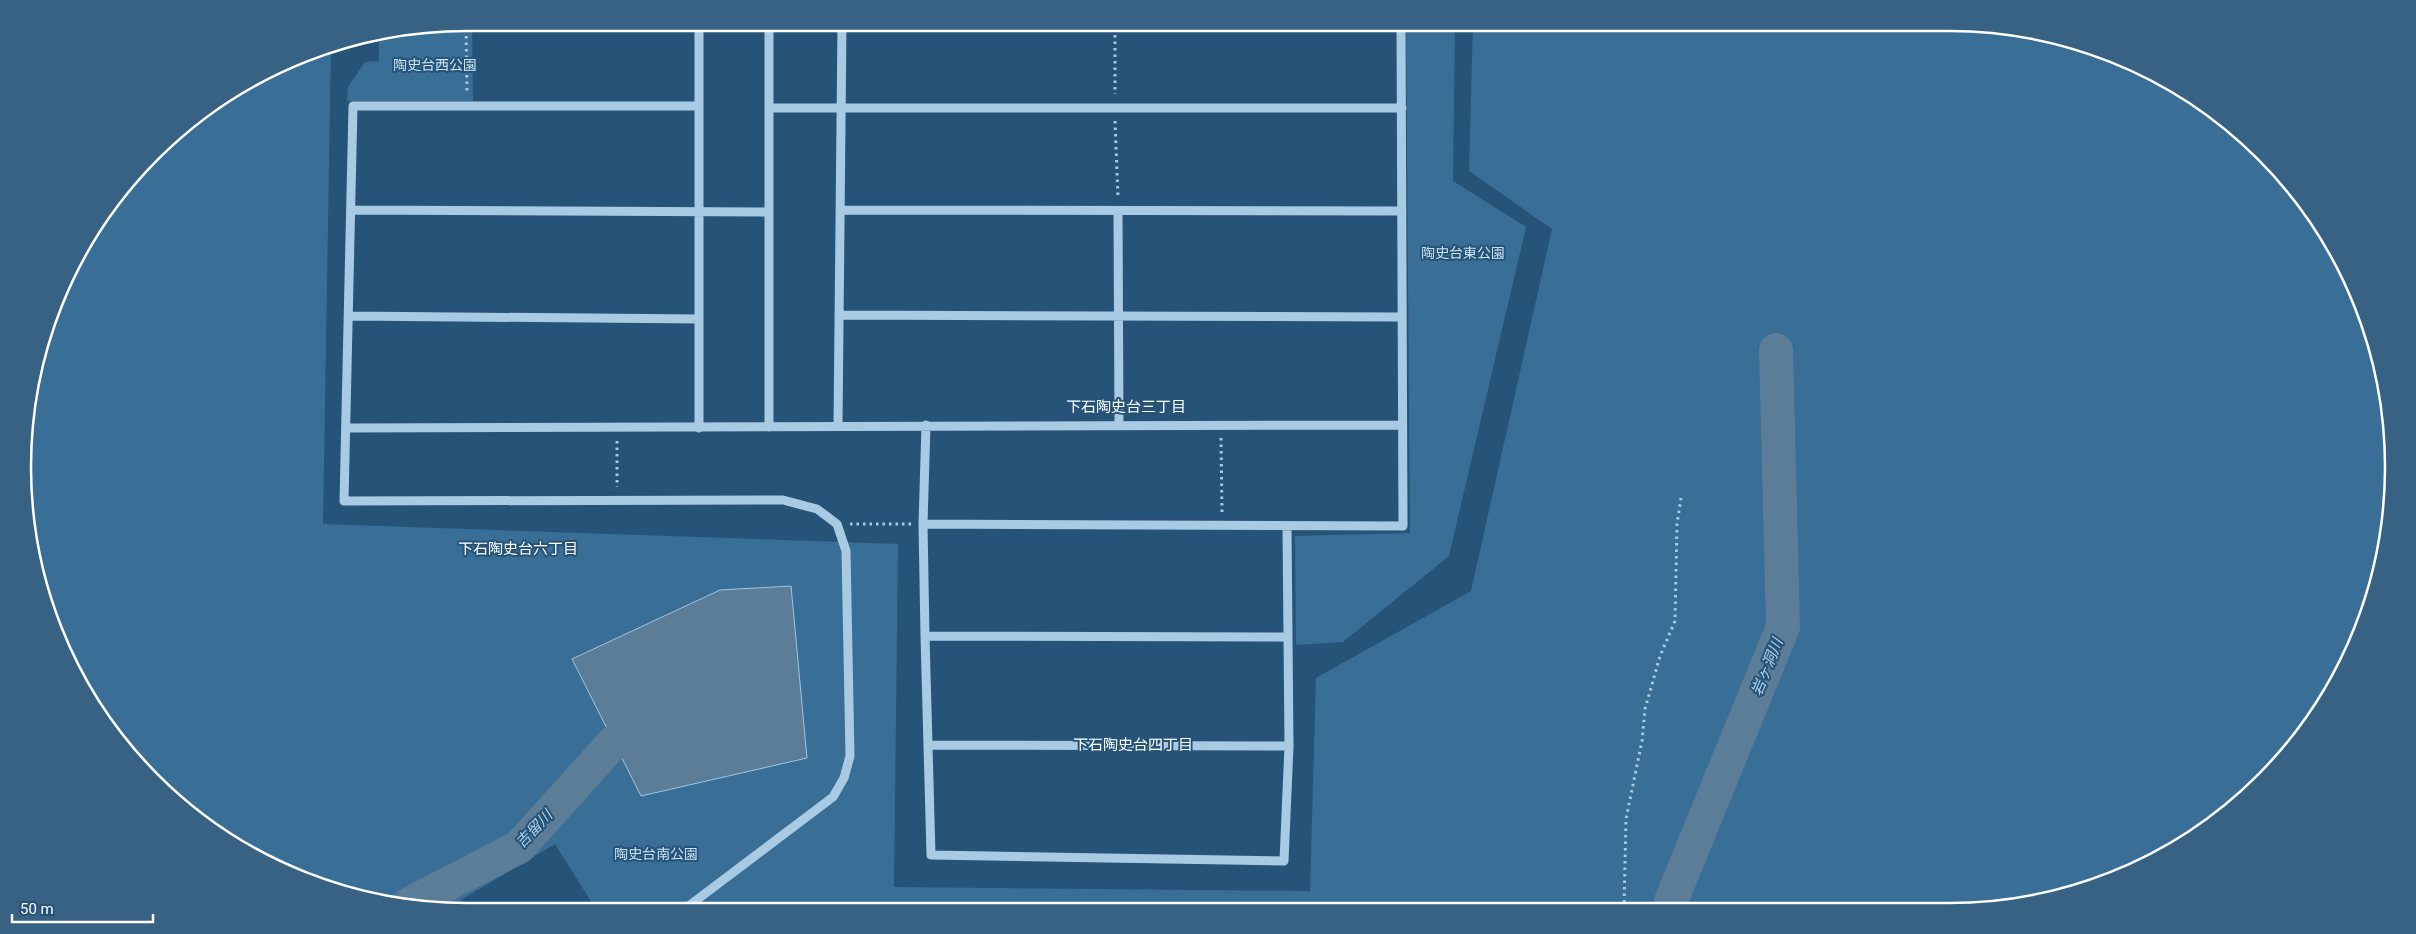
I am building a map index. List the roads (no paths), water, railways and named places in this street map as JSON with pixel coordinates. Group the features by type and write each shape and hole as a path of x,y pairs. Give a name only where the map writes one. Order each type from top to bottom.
{"street":[{"path":"699,31 699,428"},
{"path":"769,31 769,427"},
{"path":"838,426 842,31"},
{"path":"923,524 1403,526 1401,425 1401,31"},
{"path":"692,903 832,796 844,778 850,756 846,551 837,524 817,509 783,500 344,501 353,106 699,106"},
{"path":"769,108 1402,108"},
{"path":"352,210 769,212"},
{"path":"840,210 1402,211"},
{"path":"1118,211 1119,425"},
{"path":"839,315 1401,317"},
{"path":"349,316 699,319"},
{"path":"926,425 923,524 931,855 1284,861 1289,746 1287,527"},
{"path":"346,428 1401,425"},
{"path":"925,636 1288,637"},
{"path":"928,745 1289,746"}],"waterway":[{"name":"岩ヶ洞川","path":"1671,903 1783,627 1776,350"},
{"name":"吉留川","path":"417,900 519,847 614,742"}],"district":[{"name":"下石陶史台三丁目","path":"1126,407"},
{"name":"下石陶史台六丁目","path":"518,549"},
{"name":"下石陶史台四丁目","path":"1133,745"}],"park label":[{"name":"陶史台西公園","path":"435,65"},
{"name":"陶史台東公園","path":"1463,253"},
{"name":"陶史台南公園","path":"656,854"}]}
